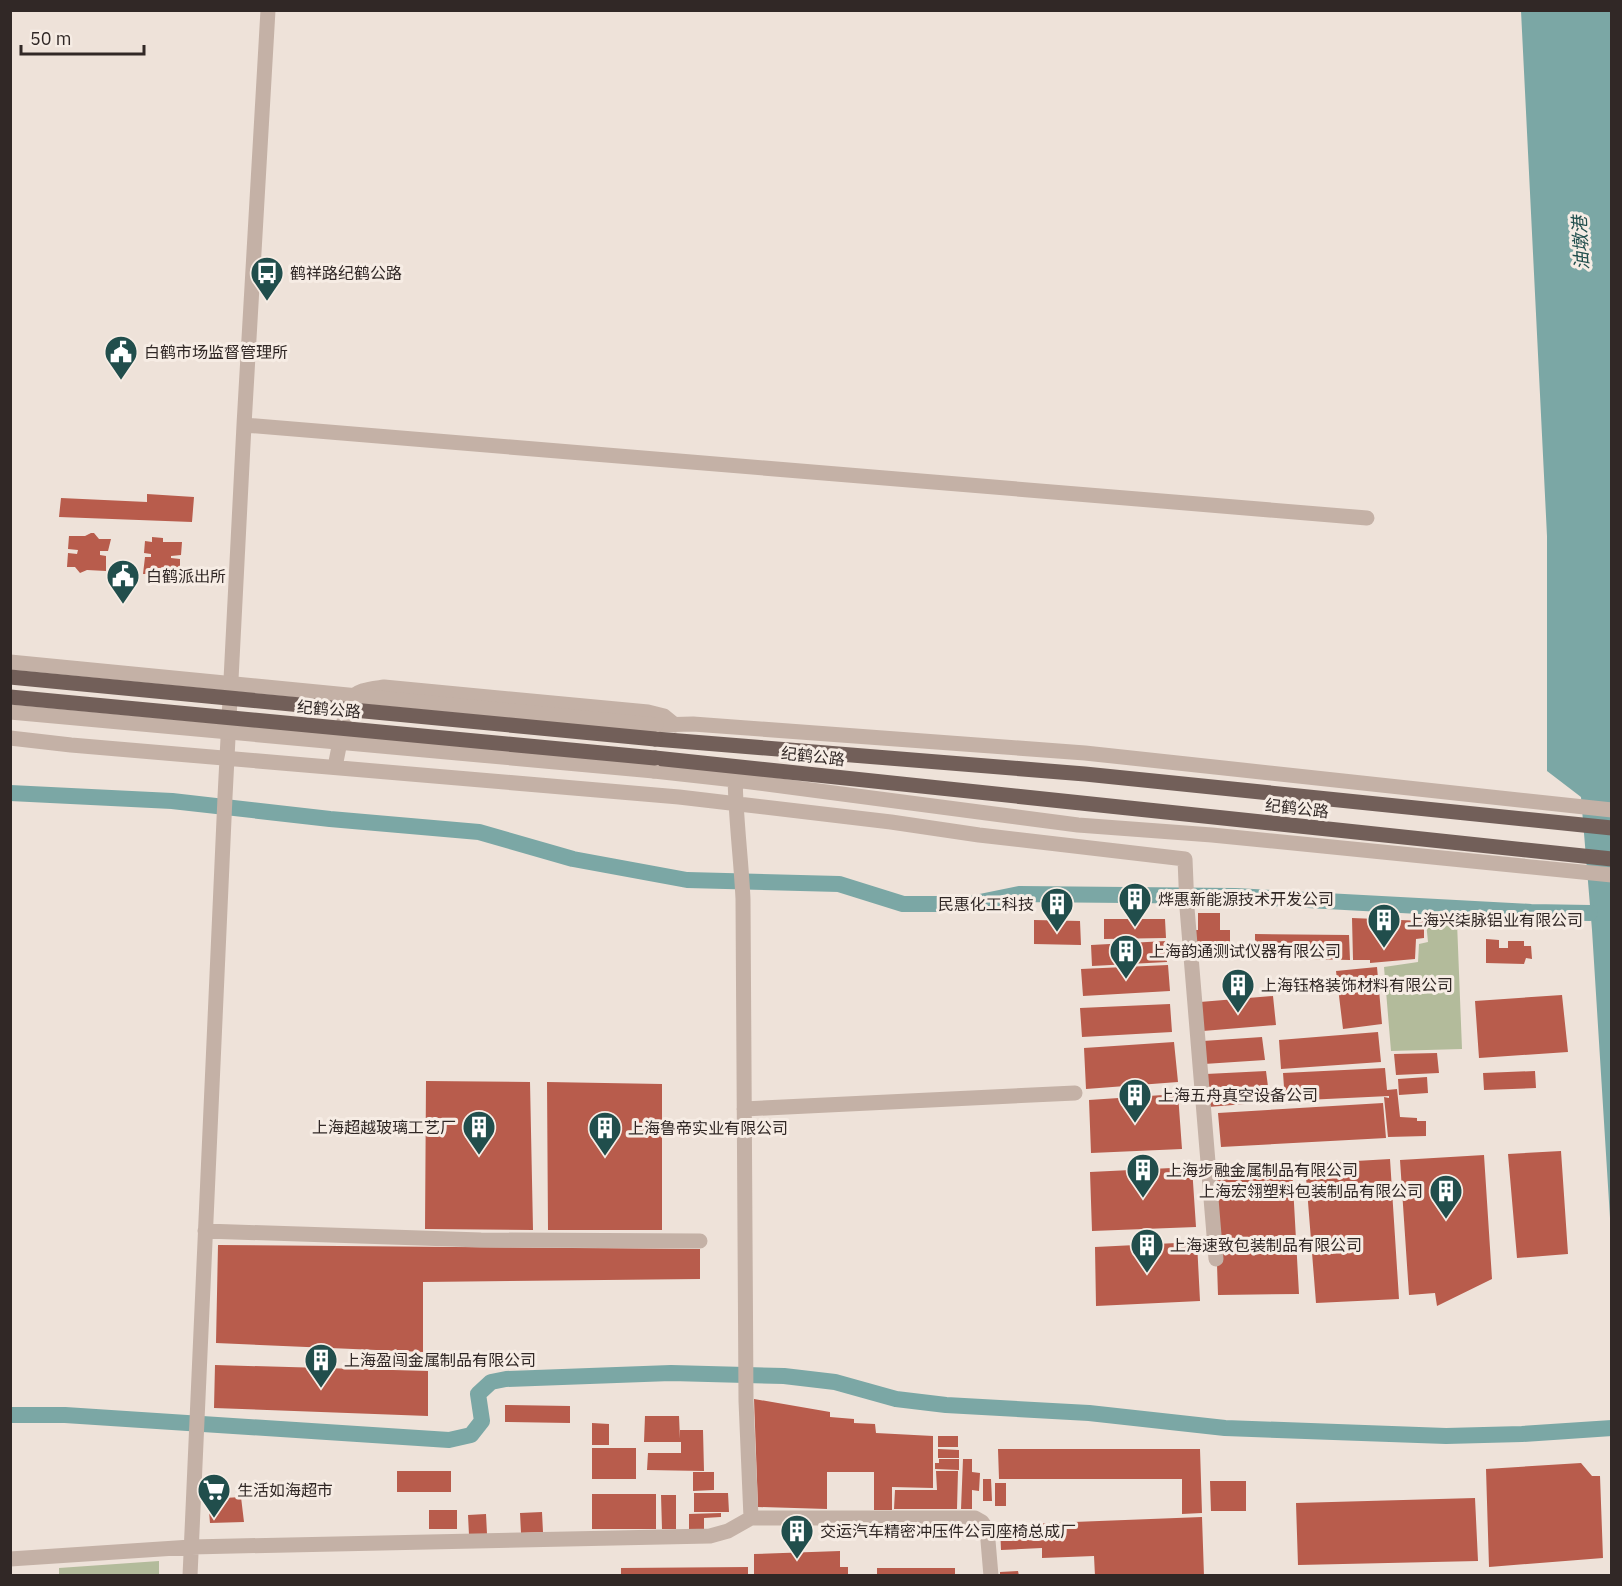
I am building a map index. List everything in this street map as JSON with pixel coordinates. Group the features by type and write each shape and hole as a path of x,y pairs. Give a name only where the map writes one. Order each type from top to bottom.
{"main road":[{"name":"纪鹤公路","path":"10,677 656,732 1611,828"},
{"name":"纪鹤公路","path":"10,697 654,765 1081,803 1611,860"}],"street":[{"path":"190,1575 225,797 268,10"},
{"path":"244,424 1367,518"},
{"path":"10,662 656,732 675,725 693,724 1085,753 1611,810"},
{"path":"335,767 348,701 355,693 384,687 648,712 664,716 675,725"},
{"path":"10,712 654,765"},
{"path":"10,738 679,797 1185,859 1216,1259"},
{"path":"752,1518 745,1354 743,899 735,773 1078,825 1246,838 1611,875"},
{"path":"744,1109 1075,1093"},
{"path":"205,1231 481,1240 700,1240"},
{"path":"10,1559 191,1547 710,1536 728,1531 752,1518 975,1518 987,1529 991,1575"}],"green space":[{"path":"1426,922 1457,922 1462,1049 1391,1051 1384,967 1418,962 1419,944 1428,942"},
{"path":"159,1561 159,1575 59,1575 59,1568"}],"water":[{"name":"油墩港","path":"1521,11 1611,11 1611,1234 1592,930 1581,797 1547,771 1547,536"}],"building":[{"path":"147,494 194,497 192,522 59,517 61,498 147,502"},
{"path":"91,533 99,539 111,539 108,551 100,551 100,555 106,556 106,571 87,570 80,573 75,567 67,567 68,553 77,554 78,550 68,549 69,536 85,536"},
{"path":"152,537 163,538 163,542 182,542 181,555 171,556 171,558 180,559 180,574 168,574 165,579 158,582 151,574 143,574 145,557 151,557 151,554 144,553 145,541 152,542"},
{"path":"1198,913 1220,913 1220,930 1230,930 1230,951 1194,951 1193,930 1198,930"},
{"name":"上海兴柒脉铝业有限公司","path":"1352,918 1424,921 1424,938 1416,939 1415,959 1370,963 1370,960 1353,960"},
{"name":"烨惠新能源技术开发公司","path":"1104,919 1165,919 1166,938 1104,939"},
{"name":"民惠化工科技","path":"1034,920 1080,921 1081,945 1034,944"},
{"path":"1255,934 1349,935 1350,960 1255,958"},
{"path":"1486,939 1499,940 1499,948 1508,948 1508,941 1524,941 1524,946 1531,946 1532,959 1526,958 1524,964 1486,963"},
{"path":"1166,941 1167,962 1092,966 1091,945"},
{"name":"上海韵通测试仪器有限公司","path":"1168,965 1170,991 1083,996 1081,969"},
{"path":"1377,967 1382,1024 1343,1029 1336,971"},
{"path":"1562,995 1568,1052 1479,1058 1475,1001"},
{"name":"上海钰格装饰材料有限公司","path":"1273,996 1276,1025 1203,1031 1200,1002"},
{"path":"1170,1004 1172,1032 1082,1037 1080,1008"},
{"path":"1378,1032 1381,1062 1281,1069 1279,1040"},
{"path":"1262,1037 1265,1060 1204,1064 1203,1041"},
{"path":"1174,1042 1178,1082 1086,1089 1084,1048"},
{"path":"1437,1053 1439,1073 1396,1075 1394,1054"},
{"path":"1385,1068 1387,1090 1397,1089 1400,1117 1426,1121 1426,1136 1388,1137 1384,1097 1389,1098 1389,1096 1285,1101 1283,1073"},
{"path":"1266,1071 1270,1102 1208,1107 1206,1074"},
{"path":"1535,1071 1536,1088 1484,1090 1483,1073"},
{"path":"1427,1077 1428,1093 1399,1095 1398,1079"},
{"name":"上海超越玻璃工艺厂","path":"426,1081 530,1082 533,1230 425,1229"},
{"name":"上海鲁帝实业有限公司","path":"547,1082 662,1084 662,1230 548,1230"},
{"name":"上海五舟真空设备公司","path":"1178,1094 1182,1149 1091,1153 1089,1100"},
{"path":"1383,1103 1386,1138 1221,1147 1218,1113"},
{"path":"1561,1151 1568,1254 1517,1258 1508,1154"},
{"name":"上海宏翎塑料包装制品有限公司","path":"1484,1155 1492,1279 1437,1306 1435,1293 1409,1295 1400,1160"},
{"path":"1390,1159 1399,1299 1316,1303 1305,1164"},
{"name":"上海步融金属制品有限公司","path":"1192,1167 1196,1227 1092,1231 1090,1172"},
{"path":"1292,1167 1299,1294 1218,1295 1214,1171"},
{"name":"上海速致包装制品有限公司","path":"1197,1242 1200,1301 1096,1306 1095,1247"},
{"path":"218,1245 700,1249 700,1279 423,1282 423,1352 216,1343"},
{"name":"上海盈闯金属制品有限公司","path":"215,1365 428,1371 428,1416 214,1408"},
{"path":"754,1399 830,1412 830,1417 854,1419 854,1423 875,1424 876,1433 933,1436 933,1488 892,1487 892,1510 874,1510 874,1472 827,1472 827,1509 758,1507"},
{"path":"505,1405 570,1406 570,1423 505,1422"},
{"path":"645,1416 679,1416 680,1439 680,1430 703,1430 704,1471 647,1470 648,1453 681,1453 681,1442 644,1442"},
{"path":"592,1423 609,1424 609,1445 592,1445"},
{"path":"938,1436 958,1436 958,1447 938,1447"},
{"path":"592,1448 636,1448 636,1479 592,1479"},
{"path":"938,1449 959,1450 959,1458 938,1458"},
{"path":"998,1449 1200,1449 1202,1513 1182,1514 1182,1479 999,1479"},
{"path":"939,1459 959,1459 959,1470 935,1469 935,1463 939,1463"},
{"path":"963,1459 972,1459 972,1472 980,1473 979,1491 972,1490 972,1509 961,1509"},
{"path":"1581,1463 1592,1476 1600,1476 1603,1558 1489,1567 1486,1469"},
{"path":"397,1471 451,1471 451,1492 397,1492"},
{"path":"936,1471 958,1471 957,1509 894,1509 895,1490 937,1490"},
{"path":"693,1472 714,1472 714,1490 693,1491"},
{"path":"983,1479 991,1479 992,1501 983,1501"},
{"path":"1210,1481 1246,1481 1246,1511 1211,1511"},
{"path":"995,1483 1006,1483 1006,1506 995,1506"},
{"path":"694,1493 728,1493 729,1512 694,1512"},
{"path":"592,1494 656,1494 656,1529 592,1529"},
{"path":"661,1495 676,1495 676,1529 662,1529"},
{"path":"241,1497 244,1522 210,1523 208,1499"},
{"path":"1475,1498 1478,1561 1298,1565 1296,1503"},
{"path":"429,1510 457,1510 457,1529 429,1529"},
{"path":"542,1512 543,1532 521,1533 520,1513"},
{"path":"721,1513 721,1517 704,1518 704,1529 689,1529 689,1514"},
{"path":"486,1514 487,1534 469,1535 468,1515"},
{"path":"1202,1517 1204,1576 1095,1576 1094,1556 1042,1558 1042,1548 1001,1550 1000,1525"},
{"name":"交运汽车精密冲压件公司座椅总成厂","path":"840,1551 840,1567 848,1567 848,1576 754,1576 754,1554"},
{"path":"748,1567 748,1576 621,1576 621,1568"},
{"path":"877,1568 955,1568 955,1576 877,1576"},
{"path":"1018,1571 1019,1576 1000,1576 1000,1572"}],"waterway":[{"path":"10,793 172,801 330,819 479,832 573,859 687,880 839,884 903,904 970,904 1019,894 1235,896 1531,912 1590,913"},
{"path":"10,1415 65,1415 449,1440 471,1435 482,1421 478,1394 491,1382 506,1379 671,1373 784,1376 835,1382 896,1399 946,1405 1089,1413 1225,1428 1446,1436 1612,1428"}],"place":[{"name":"鹤祥路纪鹤公路","path":"267,302"},
{"name":"白鹤市场监督管理所","path":"121,381"},
{"name":"白鹤派出所","path":"123,605"},
{"name":"烨惠新能源技术开发公司","path":"1135,928"},
{"name":"民惠化工科技","path":"1057,933"},
{"name":"上海兴柒脉铝业有限公司","path":"1384,949"},
{"name":"上海韵通测试仪器有限公司","path":"1126,980"},
{"name":"上海钰格装饰材料有限公司","path":"1238,1014"},
{"name":"上海五舟真空设备公司","path":"1135,1124"},
{"name":"上海超越玻璃工艺厂","path":"479,1156"},
{"name":"上海鲁帝实业有限公司","path":"605,1157"},
{"name":"上海步融金属制品有限公司","path":"1143,1199"},
{"name":"上海宏翎塑料包装制品有限公司","path":"1446,1220"},
{"name":"上海速致包装制品有限公司","path":"1147,1274"},
{"name":"上海盈闯金属制品有限公司","path":"321,1389"},
{"name":"生活如海超市","path":"214,1519"},
{"name":"交运汽车精密冲压件公司座椅总成厂","path":"797,1560"}]}
